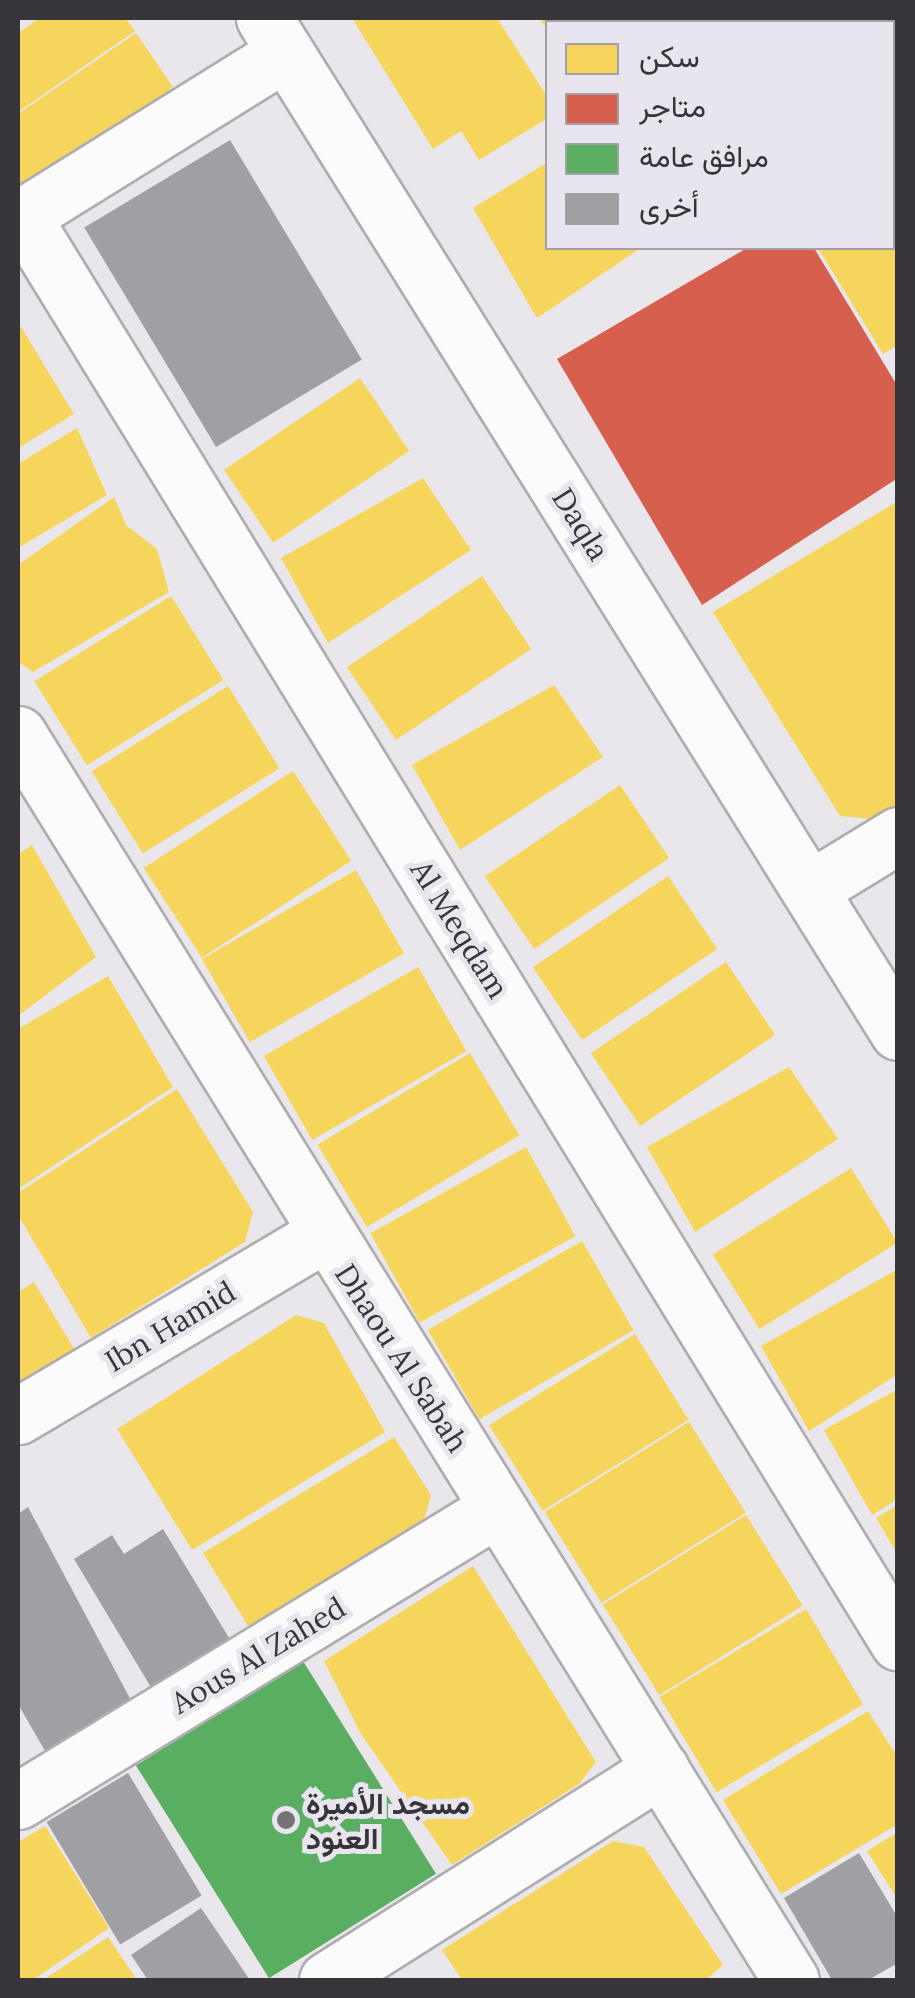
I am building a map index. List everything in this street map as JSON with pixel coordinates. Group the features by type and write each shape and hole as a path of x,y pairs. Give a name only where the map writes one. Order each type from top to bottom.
{"street":[{"path":"20,218 274,35"},
{"name":"Daqla","path":"274,35 898,1032"},
{"name":"Al Meqdam","path":"20,218 898,1642"},
{"name":"Dhaou Al Sabah","path":"18,734 323,1236 498,1508 791,1980"},
{"path":"810,889 898,835"},
{"name":"Ibn Hamid","path":"18,1416 323,1236"},
{"name":"Aous Al Zahed","path":"18,1800 498,1508"},
{"path":"328,1980 662,1769"}],"building: سكن":[{"path":"40,18 125,18 135,31 18,112 18,33"},
{"path":"352,18 497,18 545,93 545,120 479,160 461,131 433,149"},
{"path":"539,18 646,20 545,20 545,26"},
{"path":"898,18 898,118 895,20 704,20"},
{"path":"136,33 173,87 97,146 18,190 18,114"},
{"path":"898,122 898,345 883,354 819,250 895,250"},
{"path":"545,164 545,250 638,250 537,318 473,208"},
{"path":"18,322 74,414 18,448"},
{"path":"360,378 409,451 273,543 224,470"},
{"path":"77,428 107,495 18,548 18,464"},
{"path":"423,478 471,550 328,643 281,558"},
{"path":"114,497 126,525 157,549 169,592 33,672 18,662 18,565"},
{"path":"898,501 898,804 873,819 840,816 713,612"},
{"path":"482,576 531,649 396,740 347,667"},
{"path":"171,596 223,680 87,765 34,681"},
{"path":"554,685 603,757 460,850 412,765"},
{"path":"228,686 279,768 143,854 91,771"},
{"path":"293,771 351,861 202,958 144,868"},
{"path":"620,785 669,858 534,949 485,876"},
{"path":"32,845 96,957 18,1016 18,854"},
{"path":"356,870 404,953 250,1042 202,959"},
{"path":"668,876 717,949 582,1040 533,967"},
{"path":"726,962 775,1035 640,1126 591,1053"},
{"path":"418,967 466,1051 312,1140 264,1056"},
{"path":"108,976 173,1087 18,1189 18,1029"},
{"path":"470,1053 519,1135 367,1227 317,1145"},
{"path":"789,1067 838,1139 695,1232 647,1147"},
{"path":"177,1089 253,1212 245,1242 91,1338 18,1215 18,1193"},
{"path":"526,1147 575,1236 420,1323 370,1233"},
{"path":"851,1168 898,1243 759,1329 713,1254"},
{"path":"582,1241 634,1330 479,1419 428,1330"},
{"path":"898,1269 898,1374 809,1431 761,1346"},
{"path":"34,1282 76,1352 18,1386 18,1292"},
{"path":"296,1315 324,1323 385,1432 192,1550 117,1429"},
{"path":"635,1334 689,1420 543,1511 489,1425"},
{"path":"898,1389 898,1499 872,1515 824,1430"},
{"path":"689,1422 746,1513 602,1603 545,1512"},
{"path":"394,1437 431,1495 423,1524 253,1634 203,1553"},
{"path":"898,1505 898,1555 876,1518"},
{"path":"746,1515 803,1606 659,1695 603,1605"},
{"path":"473,1566 596,1762 579,1784 452,1865 361,1734 324,1661"},
{"path":"806,1609 863,1704 717,1792 659,1697"},
{"path":"868,1711 898,1758 898,1824 781,1894 723,1800"},
{"path":"45,1826 109,1928 33,1980 18,1980 18,1842"},
{"path":"898,1832 898,1900 867,1851"},
{"path":"613,1841 644,1847 723,1965 706,1980 462,1980 442,1950"},
{"path":"108,1937 137,1980 43,1980"}],"building: متاجر":[{"path":"744,250 815,250 898,387 898,478 702,605 557,359"}],"building: مرافق عامة":[{"name":"مسجد الأميرة العنود","path":"303,1661 436,1874 269,1978 136,1765"}],"building: أخرى":[{"path":"230,140 362,359 216,447 84,228"},
{"path":"28,1507 133,1704 56,1770 18,1704 18,1514"},
{"path":"163,1529 237,1651 158,1699 74,1559 112,1535 124,1554"},
{"path":"128,1773 202,1896 120,1945 47,1822"},
{"path":"859,1853 898,1918 898,1963 868,1980 832,1980 784,1898"},
{"path":"201,1908 250,1980 148,1980 131,1955"}],"place":[{"name":"مسجد الأميرة العنود","path":"286,1820"}]}
